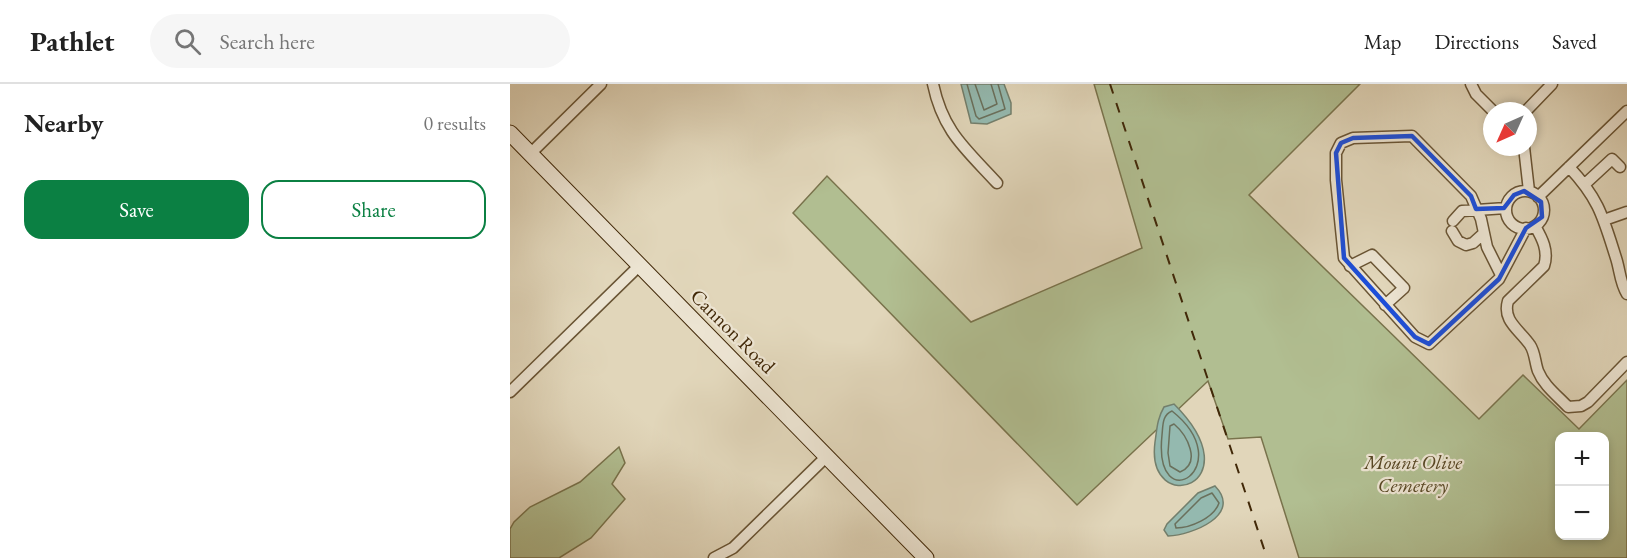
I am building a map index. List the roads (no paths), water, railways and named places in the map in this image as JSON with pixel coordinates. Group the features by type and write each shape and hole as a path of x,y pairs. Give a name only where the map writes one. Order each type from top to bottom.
{"main road":[{"name":"Cannon Road","path":"510,134 926,558"}],"street":[{"path":"530,154 601,84"},
{"path":"933,84 937,101 954,138 997,183"},
{"path":"1471,84 1476,94 1484,102"},
{"path":"1535,102 1552,84"},
{"path":"1506,208 1514,195 1534,194 1569,167 1627,111"},
{"path":"1501,275 1487,247 1471,196 1412,136 1353,138 1341,143 1336,162 1344,258 1415,337 1429,344 1501,275 1530,227 1543,212 1534,194 1526,156"},
{"path":"1585,184 1612,159 1620,167"},
{"path":"1569,167 1591,190 1604,220 1622,286 1627,294"},
{"path":"1484,233 1473,243 1466,245 1458,241 1452,226 1462,211 1506,208"},
{"path":"1506,208 1511,223 1530,227 1545,247 1544,266 1508,301 1506,307 1510,322 1530,345 1539,373 1546,384 1568,407 1581,406 1627,362"},
{"path":"1604,220 1627,212"},
{"path":"1350,267 1372,255 1404,288 1385,305"},
{"path":"510,392 640,266"},
{"path":"714,558 733,548 828,456"}],"water":[{"path":"961,84 1004,84 1011,103 1011,114 987,124 971,123"},
{"path":"1174,404 1196,432 1204,455 1201,472 1192,483 1178,485 1165,480 1156,466 1155,442 1158,424 1164,407"},
{"path":"1215,486 1222,496 1223,506 1219,514 1211,522 1201,527 1168,536 1164,530 1167,524 1198,493"}],"railway":[{"path":"1110,84 1267,558"}],"park label":[{"name":"Mount Olive Cemetery","path":"1413,474"}]}
